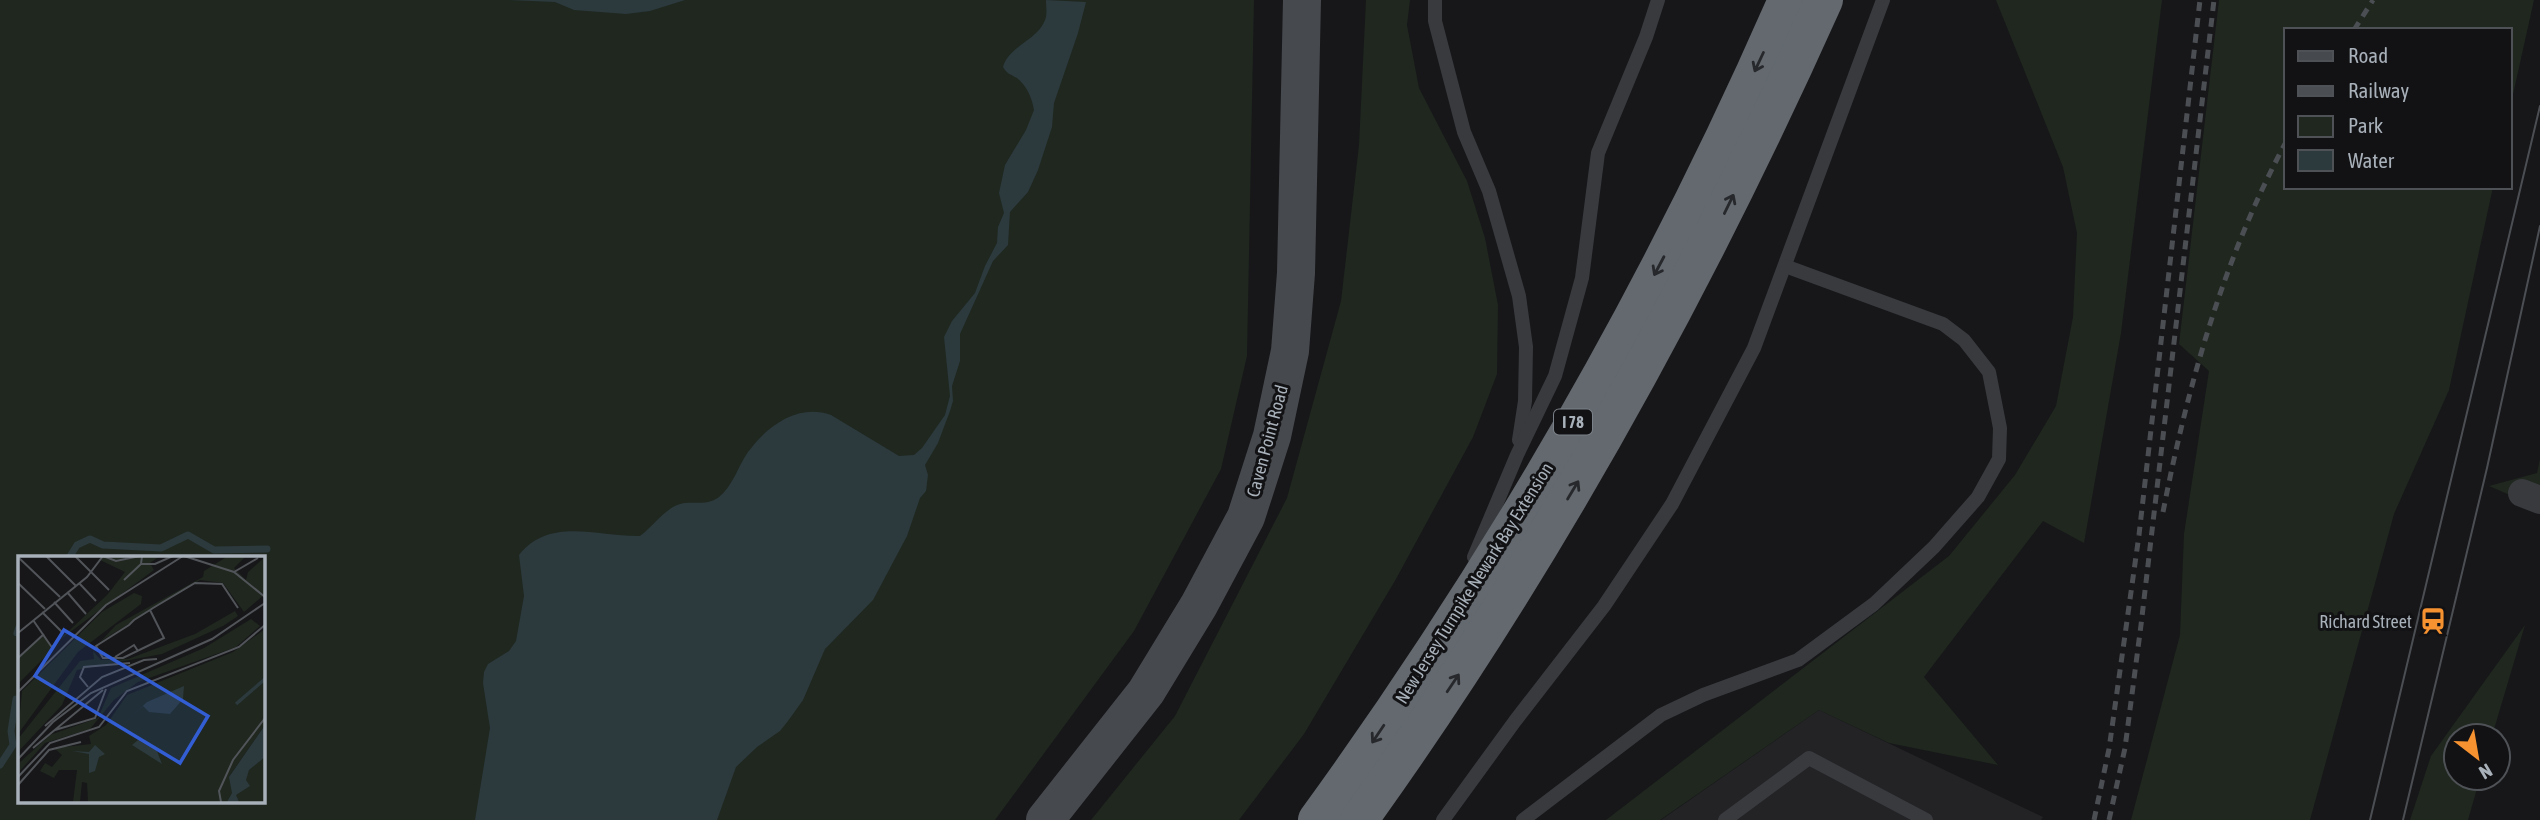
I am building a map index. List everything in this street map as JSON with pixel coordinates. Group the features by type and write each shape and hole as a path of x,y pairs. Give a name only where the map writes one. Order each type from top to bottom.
{"highway":[{"name":"New Jersey Turnpike Newark Bay Extension","path":"1317,820 1436,647 1552,459 1634,314 1699,187 1787,0"},
{"name":"New Jersey Turnpike Newark Bay Extension","path":"1359,820 1480,642 1602,441 1708,247 1757,148 1824,0"}],"street":[{"name":"Caven Point Road","path":"1045,820 1146,692 1199,605 1246,517 1272,436 1290,351 1296,273 1302,0"}],"lane":[{"path":"1435,0 1435,22 1464,132 1489,191 1519,296 1526,347 1525,401 1517,455"},
{"path":"1436,647 1517,455 1555,376 1581,278 1598,153 1646,37 1658,0"},
{"path":"1443,820 1604,606 1672,504 1754,348 1883,0"},
{"path":"1523,820 1661,715 1703,695 1798,660 1874,604 1934,547 1978,497 2000,459 2000,428 1989,372 1964,340 1943,324 1785,265"},
{"path":"1725,820 1809,758 1926,820"}],"shaded area":[{"path":"1819,710 2043,817 2041,820 1661,820"}],"green space":[{"path":"0,0 1254,0 1247,356 1221,469 1134,631 995,820 0,820"},
{"path":"1366,0 1410,0 1407,25 1419,88 1467,181 1485,238 1498,305 1497,374 1473,437 1396,579 1304,734 1239,820 1091,820 1175,716 1287,498 1341,301 1359,145"},
{"path":"1996,0 2162,0 2121,333 2084,543 2043,521 1924,677 1998,765 1889,743 1819,710 1660,820 1606,820 1949,556 2015,475 2056,406 2073,317 2077,233 2063,167"},
{"path":"2219,0 2534,0 2512,99 2512,28 2284,28 2284,189 2493,189 2449,390 2394,514 2310,820 2131,820 2180,635 2184,534 2209,371 2179,344"},
{"path":"2540,459 2540,508 2489,486 2537,473"},
{"path":"2525,625 2496,722 2455,722"},
{"path":"2442,741 2442,792 2476,792 2468,820 2410,820 2431,756"}],"water":[{"path":"509,0 685,0 650,11 626,14 574,10 555,2"},
{"path":"1046,0 1086,2 1054,103 1052,127 1028,192 1010,212 1008,245 993,261 960,334 960,361 952,386 953,401 938,443 925,465 928,475 926,491 920,498 907,536 873,600 825,649 803,700 780,731 757,747 736,767 717,820 475,820 490,728 483,683 484,672 488,664 509,651 516,641 524,596 519,555 531,543 545,536 575,531 640,536 664,513 678,504 702,503 719,497 756,442 784,419 795,415 819,412 831,415 899,456 914,455 922,448 945,415 950,396 944,337 952,321 975,293 997,243 998,227 1004,213 999,193 1005,165 1026,130 1034,110 1024,85 1003,67 1011,53 1043,25"}],"waterway":[{"path":"70,556 77,545 90,539 103,545 161,548 188,535 214,550 267,549"},
{"path":"0,765 13,745 11,731 16,699"}],"tram line":[{"path":"2370,820 2540,106"},
{"path":"2403,820 2487,468 2540,226"}],"railway":[{"path":"2094,820 2109,749 2139,535 2200,0"},
{"path":"2109,820 2125,748 2141,625 2214,0"},
{"path":"2355,28 2373,0"},
{"path":"2163,512 2184,416 2226,276 2244,230 2284,146"}],"place":[{"name":"Richard Street","path":"2433,621"}]}
